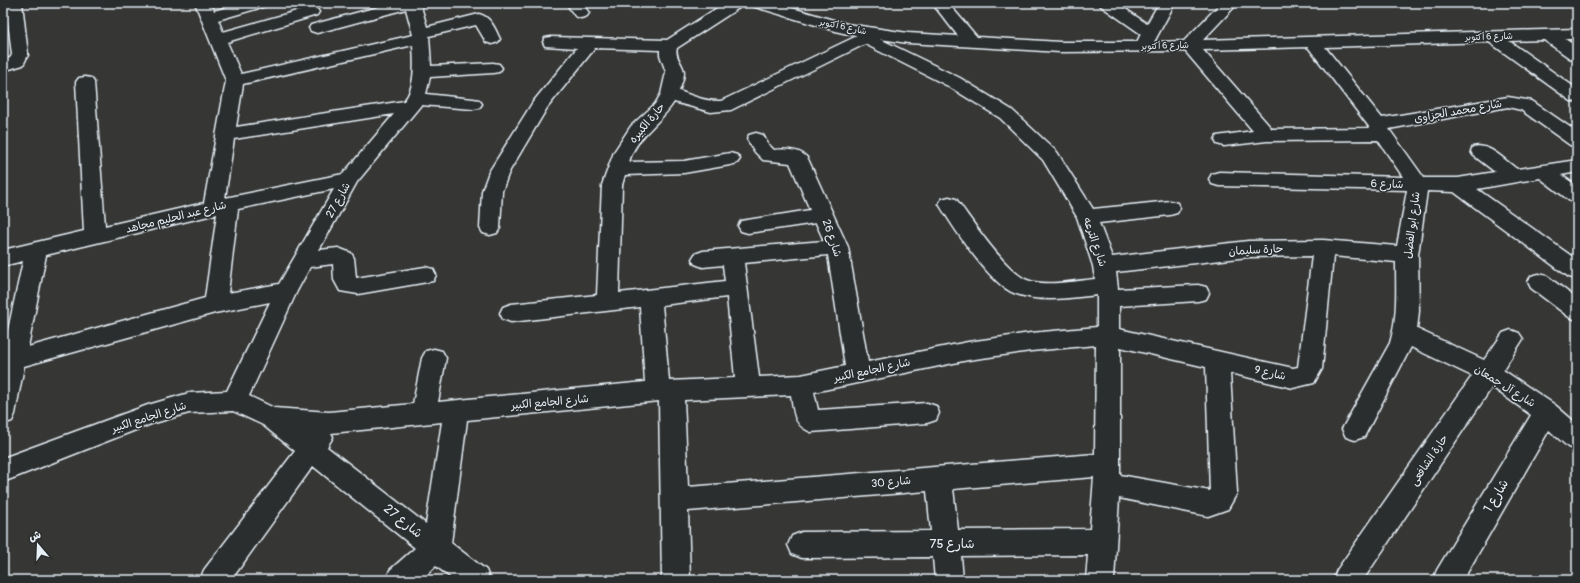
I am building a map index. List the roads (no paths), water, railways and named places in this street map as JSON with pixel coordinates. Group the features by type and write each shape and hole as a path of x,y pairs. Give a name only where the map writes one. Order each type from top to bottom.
{"street":[{"path":"10,63 20,55 14,3"},
{"path":"215,304 227,134 235,81 206,10 260,3"},
{"path":"235,81 412,3"},
{"name":"شارع 27","path":"235,401 286,292 349,179 413,102 423,72 421,36 412,3"},
{"path":"551,42 670,45 736,3"},
{"name":"شارع 6 أكتوبر","path":"758,3 846,29 908,38 1060,47 1146,40 1189,45 1577,34"},
{"path":"940,3 972,42"},
{"path":"1107,3 1146,40 1167,3"},
{"path":"1230,3 1189,45 1267,135"},
{"path":"218,39 309,8 324,43"},
{"path":"324,43 421,36 479,19 482,21 492,39"},
{"name":"شارع الترعه","path":"846,29 954,82 1006,114 1050,156 1087,217 1106,283 1108,335 1107,474 1100,580"},
{"path":"1548,35 1577,54"},
{"path":"1493,37 1577,97"},
{"path":"670,94 714,108 726,106 865,38"},
{"name":"شارع ابو الفضل","path":"1313,42 1418,184 1408,255 1408,301 1405,334 1355,429"},
{"path":"490,228 492,191 499,172 539,106 590,43"},
{"name":"حارة الكبيره","path":"608,302 612,185 621,156 638,130 662,107 670,94 675,72 668,55 670,45"},
{"path":"423,72 493,68"},
{"path":"85,82 94,236"},
{"path":"227,134 413,102 473,104"},
{"name":"شارع محمد الجزاوى","path":"1224,140 1267,135 1379,130 1508,102 1526,105 1577,141"},
{"name":"شارع 26","path":"756,139 763,152 767,155 790,155 798,158 824,215 837,247 858,372"},
{"path":"1480,151 1514,177"},
{"path":"617,169 684,167 730,159"},
{"name":"شارع 6","path":"1219,179 1458,185 1577,166"},
{"path":"1544,172 1577,196"},
{"name":"شارع عبد الحليم مجاهد","path":"3,258 221,206 349,179"},
{"path":"1458,185 1577,271"},
{"path":"949,204 1003,275 1020,287 1038,291 1106,283 1198,293"},
{"path":"1087,217 1170,208"},
{"path":"748,226 824,215"},
{"path":"703,260 837,247"},
{"name":"حارة سليمان","path":"1106,283 1248,249 1323,248 1408,255"},
{"name":"شارع 9","path":"1108,335 1293,378 1306,376 1310,369 1323,248"},
{"path":"3,414 9,361 36,250"},
{"path":"304,260 338,256 343,258 345,263 344,280 348,285 358,286 425,276"},
{"path":"733,256 748,388"},
{"path":"1539,282 1577,311"},
{"path":"511,312 736,288"},
{"path":"9,361 215,304 286,292"},
{"path":"650,297 664,391 675,500 676,580"},
{"name":"شارع آل جمعان","path":"1405,334 1489,373 1546,412 1577,439"},
{"name":"شارع الجامع الكبير","path":"3,470 148,415 189,403 235,401 272,418 329,423 664,391 801,385 858,372 1007,345 1108,335"},
{"name":"حارة الشافعى","path":"1347,580 1511,339"},
{"path":"424,414 434,358"},
{"name":"شارع 30","path":"675,500 938,478 1107,474 1208,504 1219,500 1224,493 1217,360"},
{"path":"801,385 807,417 811,421 927,413"},
{"path":"400,580 436,548 456,411"},
{"name":"شارع 1","path":"1447,580 1546,412"},
{"name":"شارع 27","path":"272,418 476,580"},
{"path":"214,580 312,449 329,423"},
{"path":"938,478 949,580"},
{"name":"شارع 75","path":"802,545 1102,542"}]}
